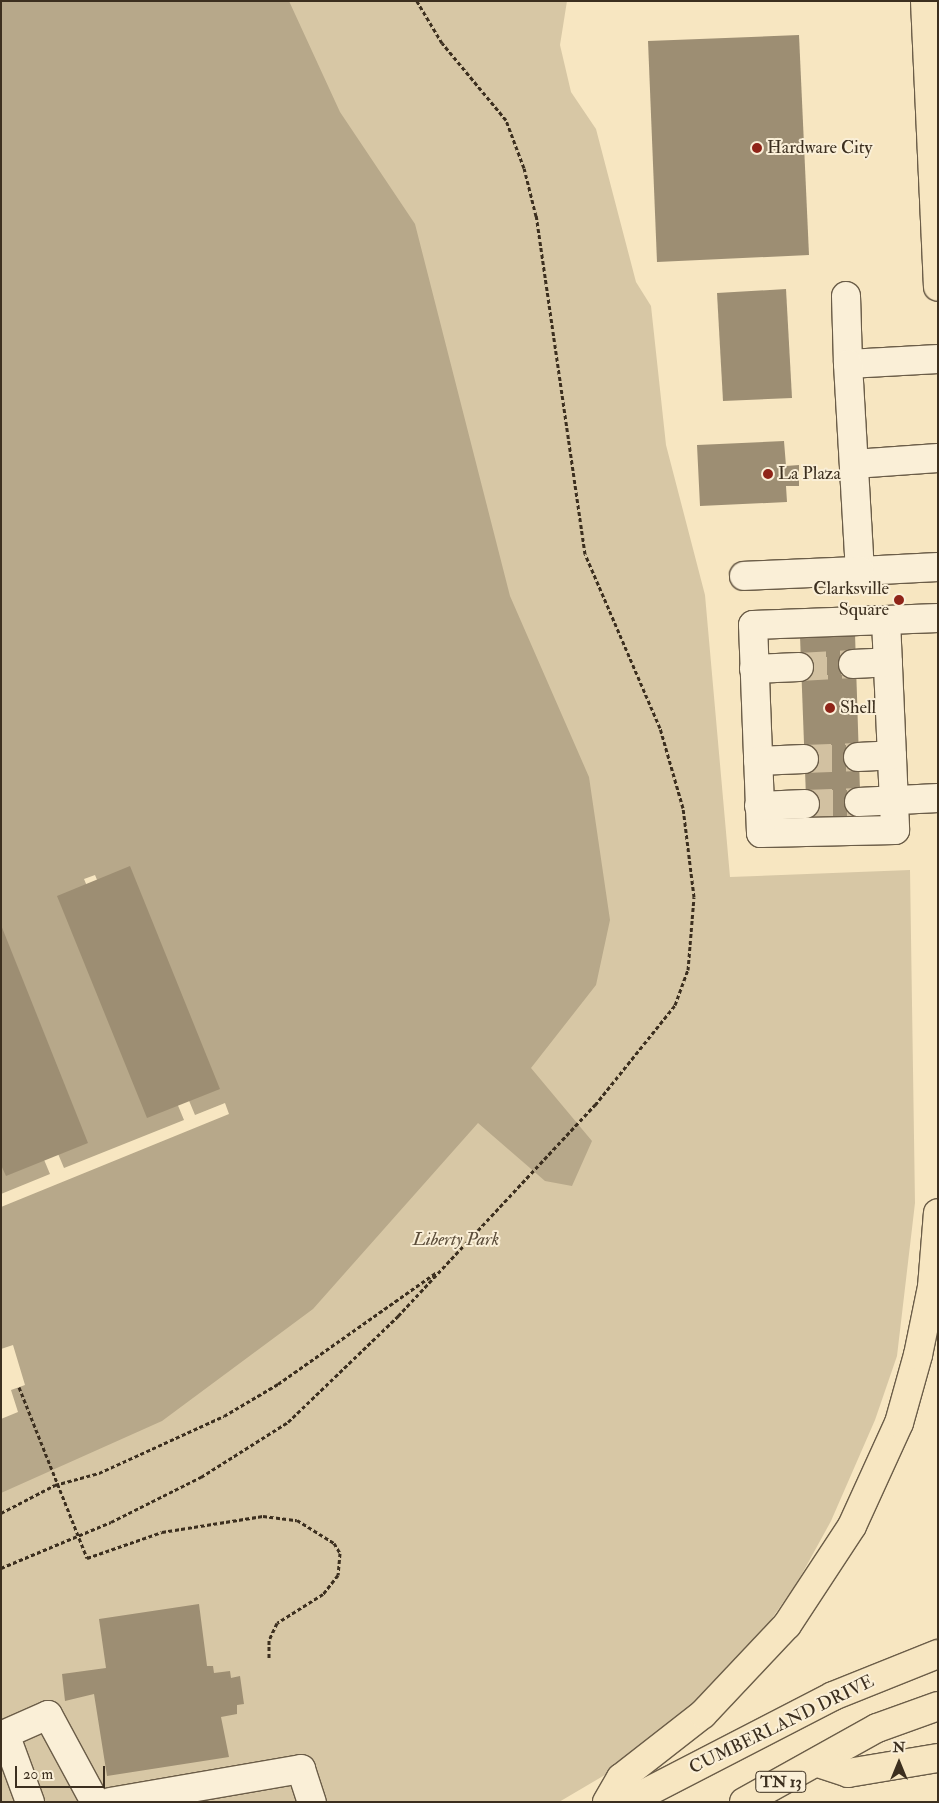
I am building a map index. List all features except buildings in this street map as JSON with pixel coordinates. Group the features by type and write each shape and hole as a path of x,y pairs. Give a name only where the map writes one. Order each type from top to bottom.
{"main road":[{"path":"925,1 934,101 938,287"},
{"path":"607,1802 621,1778 703,1714 787,1626 852,1526 899,1423 918,1355 932,1288 938,1213"},
{"name":"CUMBERLAND DRIVE","path":"628,1802 833,1696 938,1654"},
{"name":"TN 13","path":"744,1802 818,1763 877,1728 938,1706"},
{"path":"818,1763 848,1774 938,1758"}],"lane":[{"path":"846,296 860,571"},
{"path":"848,364 938,359"},
{"path":"854,464 938,458"},
{"path":"744,576 938,567"},
{"path":"886,620 895,830 761,833 752,625 938,618"},
{"path":"853,664 888,662"},
{"path":"754,669 799,667"},
{"path":"858,757 892,755"},
{"path":"758,761 804,759"},
{"path":"860,802 938,798"},
{"path":"759,806 805,804"},
{"path":"30,1802 4,1734 48,1716 111,1801 301,1769 312,1802"}],"path":[{"path":"1,1568 78,1537 201,1477 288,1422 441,1268 595,1105 675,1005 688,970 694,897 683,808 660,728 585,554 536,216 524,168 506,120 442,43 417,1"},
{"path":"1,1513 55,1485 99,1474 224,1416 278,1384 441,1268"},
{"path":"19,1388 55,1485 87,1558 136,1538 242,1518 283,1518 312,1527 340,1553 338,1575 323,1594 277,1623 268,1640 268,1658"}],"green space":[{"name":"Liberty Park","path":"1,1 567,1 560,45 571,92 596,129 636,282 651,306 666,445 705,595 730,877 910,870 915,1203 897,1356 875,1420 831,1521 797,1583 758,1638 691,1711 615,1769 559,1802 1,1802"}],"shaded area":[{"path":"1,1 289,1 340,112 415,224 510,596 589,777 610,920 596,985 531,1068 592,1141 572,1186 545,1181 478,1123 313,1309 162,1421 1,1493"}],"pier":[{"path":"95,875 195,1115 225,1103 229,1114 1,1207 1,1194 50,1174 1,1057 1,1018 64,1168 184,1120 84,879"},
{"path":"13,1345 25,1385 11,1390 18,1412 1,1419 1,1349"}],"tunnel":[{"path":"799,667 853,664"},
{"path":"804,759 858,757"},
{"path":"805,804 859,802"}],"place":[{"name":"Hardware City","path":"757,148"},
{"name":"La Plaza","path":"768,474"},
{"name":"Clarksville Square","path":"899,600"},
{"name":"Shell","path":"830,708"}]}
